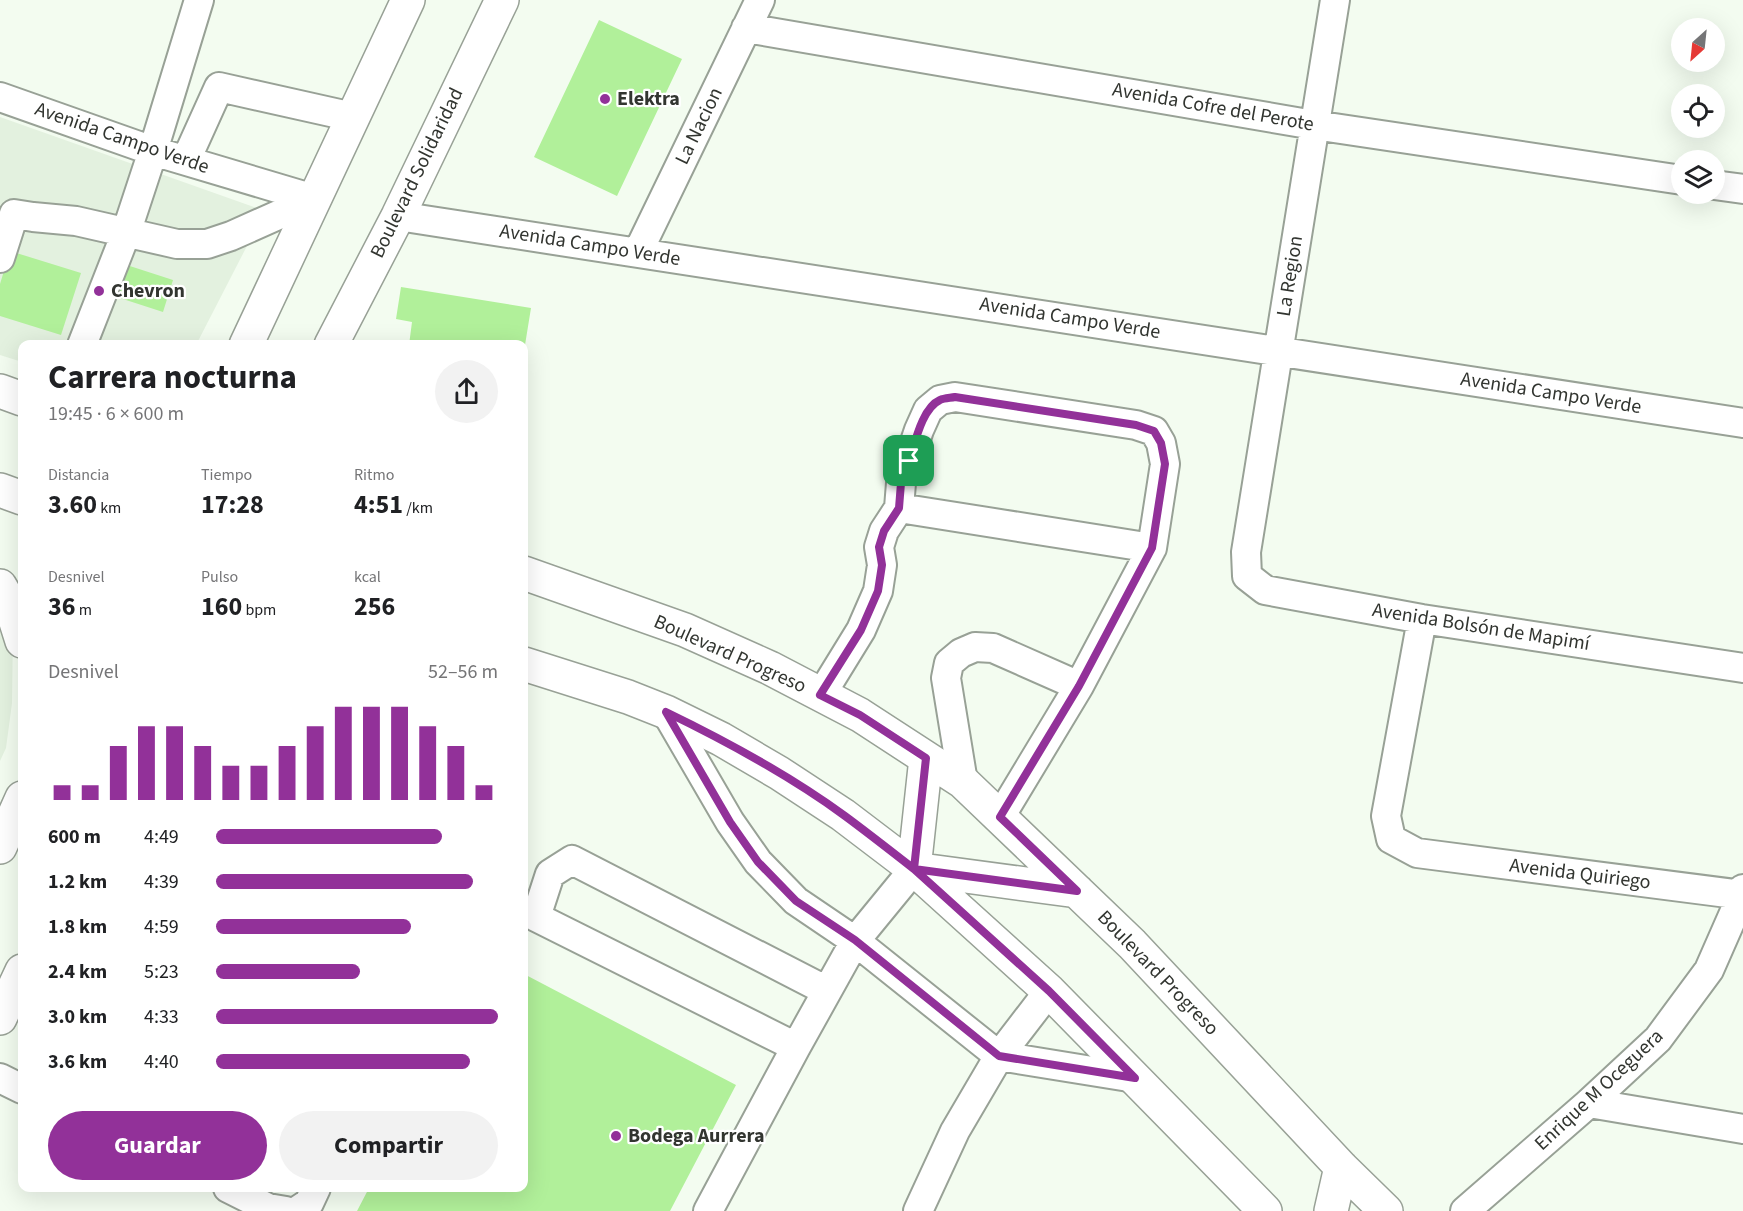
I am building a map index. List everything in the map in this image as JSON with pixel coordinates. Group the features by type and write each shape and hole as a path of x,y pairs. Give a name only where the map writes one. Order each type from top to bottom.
{"main road":[{"path":"248,340 408,0"},
{"name":"Boulevard Solidaridad","path":"334,340 398,216 502,0"},
{"path":"0,391 18,398"},
{"path":"0,490 18,497"},
{"name":"Boulevard Progreso","path":"528,574 685,630 770,668 860,715 963,782 1132,944 1341,1167 1386,1211"},
{"path":"0,586 10,603 18,628"},
{"path":"528,665 628,697 666,712 722,739 843,815 914,869 1049,991 1265,1211"},
{"path":"914,869 926,758"},
{"path":"0,847 18,807"},
{"path":"914,869 1077,891"},
{"path":"0,1018 18,980"},
{"path":"1331,1211 1341,1167"}],"street":[{"path":"84,340 126,233 199,0"},
{"name":"La Nacion","path":"638,252 760,0"},
{"name":"La Region","path":"1246,552 1335,0"},
{"name":"Avenida Cofre del Perote","path":"746,28 1314,125 1671,178"},
{"path":"186,160 219,87 353,117"},
{"name":"Avenida Campo Verde","path":"0,97 153,151 314,199"},
{"path":"1725,187 1743,189"},
{"path":"0,258 7,211 76,220 177,244 207,244 231,236 314,199"},
{"name":"Avenida Campo Verde","path":"398,216 1743,423"},
{"path":"820,695 861,630 878,591 882,565 879,547 884,531 899,508 901,483 919,430 928,410 939,400 955,397 1136,425 1154,431 1161,443 1165,464 1152,548 1079,686 1000,817"},
{"path":"899,508 1152,548"},
{"name":"Avenida Bolsón de Mapimí","path":"1246,552 1247,576 1265,590 1422,619 1743,668"},
{"name":"Avenida Quiriego","path":"1422,619 1386,816 1391,839 1417,853 1743,893"},
{"path":"963,782 946,678 949,663 961,652 975,646 993,648 1079,686"},
{"path":"666,712 730,822 758,862 796,901 855,940 999,1056 1135,1078"},
{"path":"796,1047 536,917 550,874 572,860 827,991"},
{"path":"708,1211 855,940 914,869"},
{"name":"Enrique M Oceguera","path":"1465,1211 1589,1103 1658,1039 1709,970 1743,893"},
{"path":"918,1211 955,1131 999,1056 1049,991"},
{"path":"0,1078 18,1087"},
{"path":"1589,1103 1743,1129"},
{"path":"236,1192 268,1208 286,1211"},
{"path":"297,1211 309,1203 314,1192"}],"shaded area":[{"path":"0,117 265,211 199,340 18,340 18,361 0,355"},
{"path":"0,600 13,628 12,703 6,748 0,761"}],"building":[{"path":"599,20 682,59 617,196 534,157"},
{"path":"10,251 81,273 61,335 0,316 0,284"},
{"path":"102,257 173,280 163,312 92,289"},
{"path":"401,287 531,308 526,340 410,340 412,322 396,319"},
{"name":"Bodega Aurrera","path":"528,976 736,1085 670,1211 357,1211 367,1192 528,1192"}],"place":[{"name":"Elektra","path":"605,99"},
{"name":"Chevron","path":"99,291"},
{"name":"Bodega Aurrera","path":"616,1136"}],"route":[{"path":"909,461 901,483 899,508 884,531 879,547 882,565 878,591 861,630 820,695 860,715 926,758 914,869 843,815 779,773 722,739 666,712 730,822 758,862 796,901 855,940 999,1056 1135,1078 1049,991 914,869 1077,891 1000,817 1079,686 1152,548 1165,464 1161,443 1154,431 1136,425 955,397 939,400 928,410 909,461"}]}
